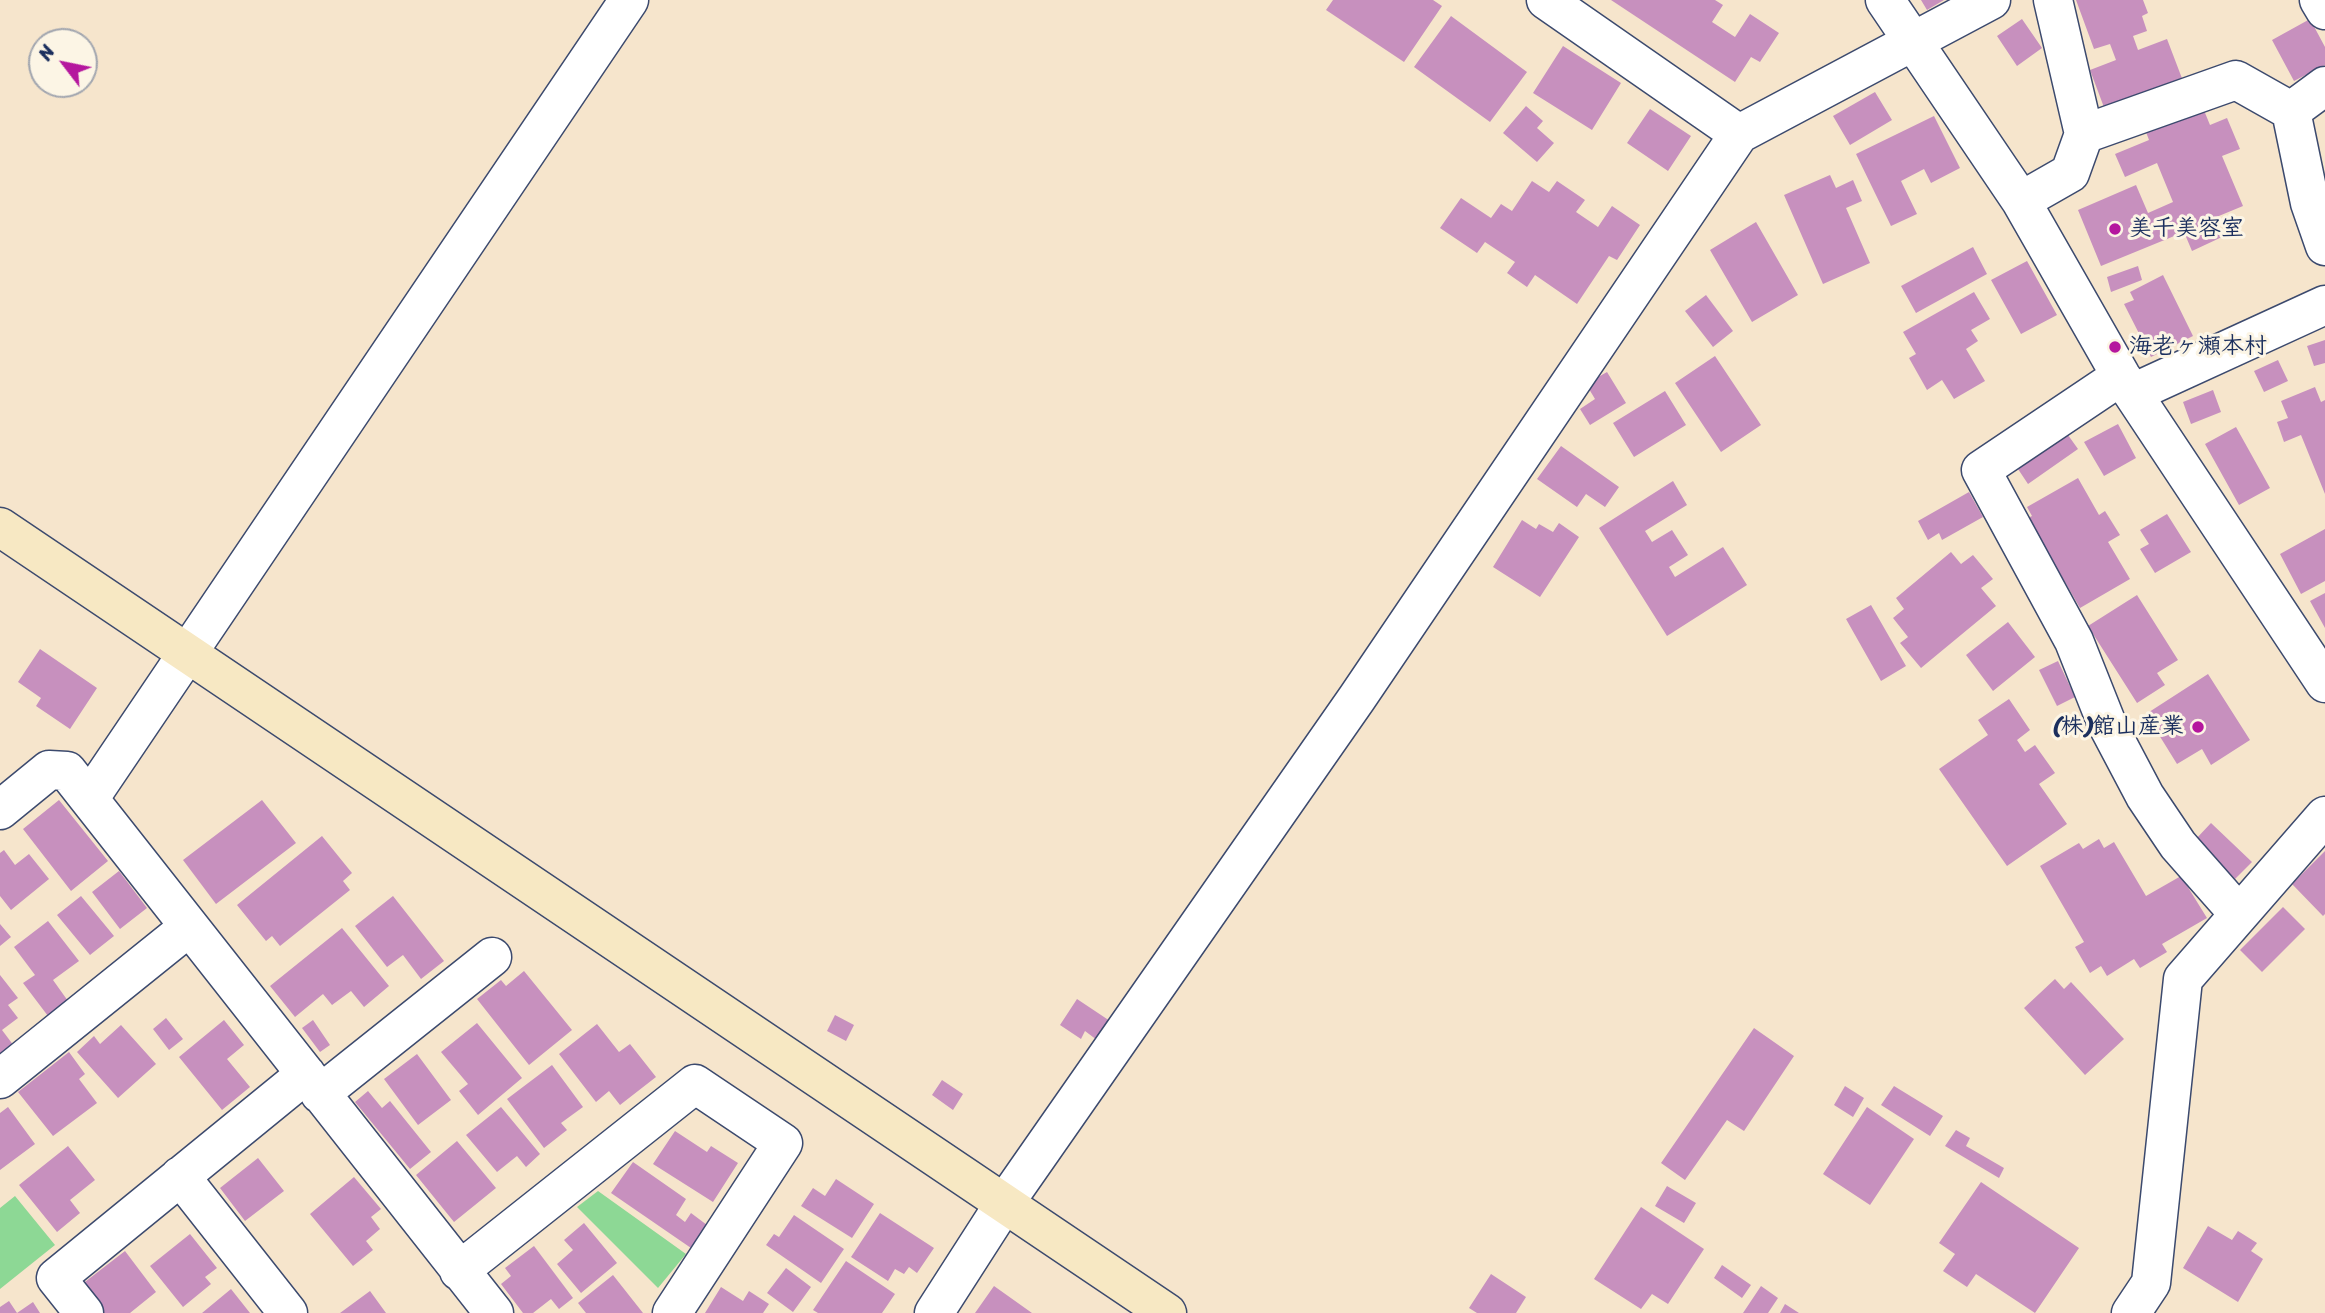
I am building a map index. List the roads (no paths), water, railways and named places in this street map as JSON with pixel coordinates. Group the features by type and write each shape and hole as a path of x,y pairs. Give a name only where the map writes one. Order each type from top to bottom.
{"street":[{"path":"89,799 629,0"},
{"path":"1546,0 1739,134"},
{"path":"1885,0 1914,39 2021,201 2127,384 2325,683"},
{"path":"935,1313 1004,1204 1357,698 1739,134 1991,0"},
{"path":"2021,201 2070,173 2084,134 2053,0"},
{"path":"2319,0 2325,10"},
{"path":"2084,134 2236,80 2291,111 2309,203 2325,246"},
{"path":"2291,111 2325,86"},
{"path":"2238,913 2178,845 2145,796 2107,724 2074,641 1981,470 2127,384 2325,305"},
{"path":"0,527 1167,1313"},
{"path":"0,810 50,770 67,771 494,1313"},
{"path":"2131,1313 2151,1283 2183,979 2325,816"},
{"path":"0,1079 189,927"},
{"path":"84,1313 56,1278 180,1176 492,957"},
{"path":"459,1271 695,1084 783,1143 673,1313"},
{"path":"180,1176 288,1313"}],"place":[{"name":"美千美容室","path":"2115,229"},
{"name":"海老ヶ瀬本村","path":"2115,347"},
{"name":"(株)館山産業","path":"2198,727"}]}
